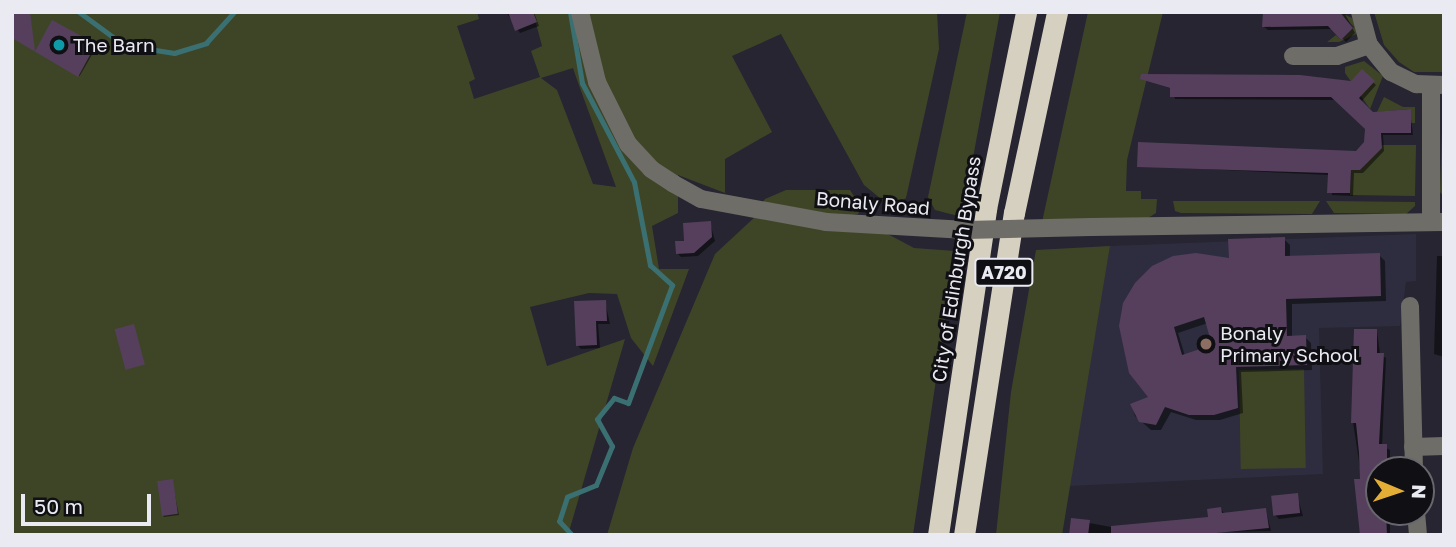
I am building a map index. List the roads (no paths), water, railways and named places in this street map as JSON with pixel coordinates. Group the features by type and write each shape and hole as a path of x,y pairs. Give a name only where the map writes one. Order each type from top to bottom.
{"highway":[{"name":"City of Edinburgh Bypass","path":"938,535 986,209 1026,12"},
{"name":"A720","path":"964,535 1014,213 1057,12"}],"street":[{"name":"Bonaly Road","path":"580,12 597,82 628,144 651,169 701,199 826,222 966,230 1437,222"},
{"path":"1360,12 1369,45 1391,72 1437,86 1437,222"},
{"path":"1293,55 1337,56 1369,45"},
{"path":"1410,306 1413,456"},
{"path":"1413,447 1444,446"}],"waterway":[{"path":"79,12 124,45 174,53 206,43 234,12"},
{"path":"570,12 582,83 634,182 650,265 672,285 628,403 614,398 597,419 612,446 596,485 567,497 559,521 572,535"}],"place":[{"name":"The Barn","path":"59,45"},
{"name":"Bonaly Primary School","path":"1206,344"}]}
